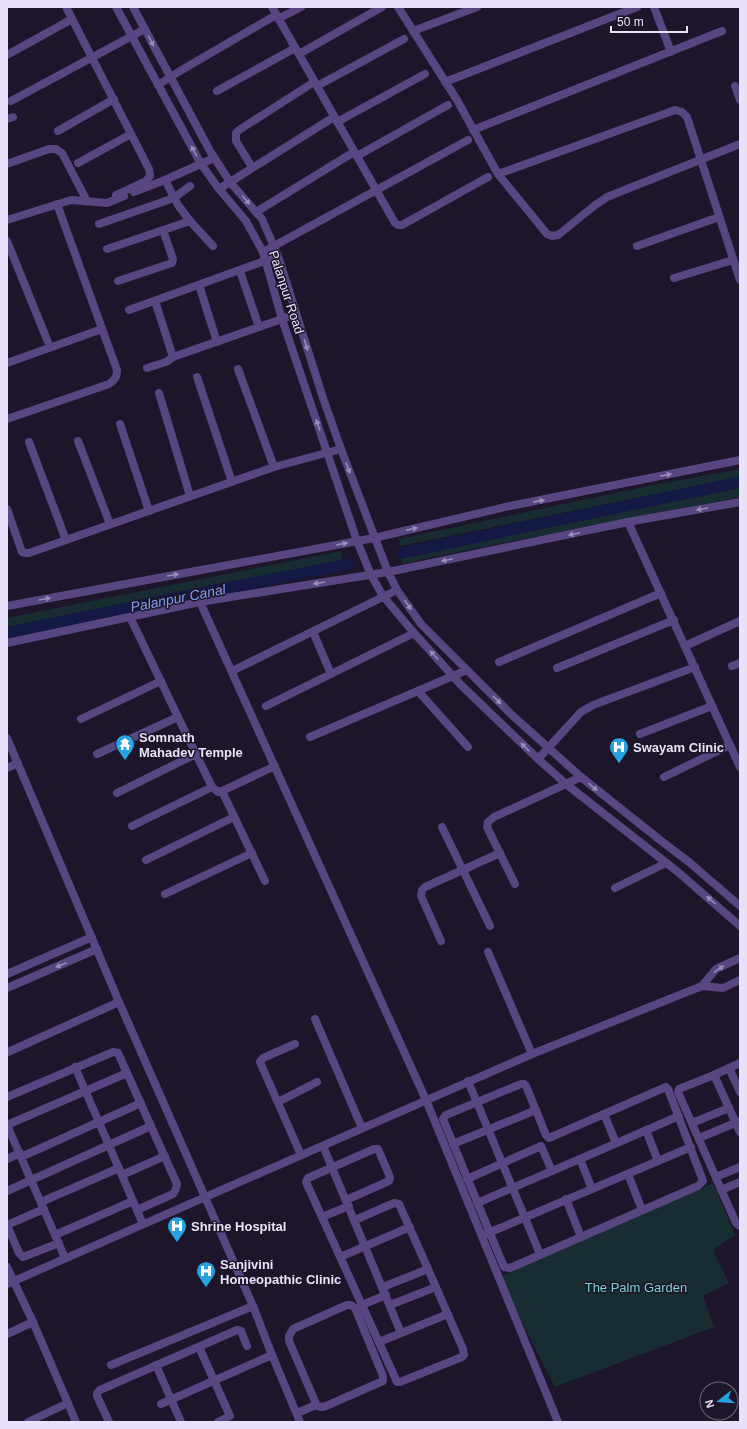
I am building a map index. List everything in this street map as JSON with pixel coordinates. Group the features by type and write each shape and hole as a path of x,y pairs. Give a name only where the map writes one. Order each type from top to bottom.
{"street":[{"path":"66,7 149,169 150,176 146,181 116,195"},
{"name":"Palanpur Road","path":"116,7 201,164 219,189 246,221 263,252 282,319 357,541 371,575 384,596 414,633 453,676 538,759 566,784 678,872 740,926"},
{"path":"133,7 214,158 230,182 262,219 278,256 340,449 374,538 397,590 421,624 547,748 629,816 689,862 740,906"},
{"path":"272,7 395,224 398,226 402,225 488,177"},
{"path":"158,85 277,17 301,7"},
{"path":"217,91 382,7"},
{"path":"398,7 445,82 498,174 547,234 558,236 594,206 633,186 701,161 740,144"},
{"path":"413,30 477,7"},
{"path":"445,82 637,7"},
{"path":"654,7 670,52"},
{"path":"7,55 72,19"},
{"path":"11,102 145,29"},
{"path":"473,130 722,31"},
{"path":"252,167 236,141 236,133 239,130 316,84 404,39"},
{"path":"219,189 252,167 336,120 425,74"},
{"path":"735,86 740,100"},
{"path":"58,131 114,99"},
{"path":"256,212 356,154 448,105"},
{"path":"498,174 675,110 682,112 687,117 740,280"},
{"path":"78,163 131,134"},
{"path":"263,252 468,140"},
{"path":"7,164 49,149 56,149 62,153 87,201"},
{"path":"7,220 71,200 107,203 165,180 214,158"},
{"path":"165,180 174,198 190,221 213,246"},
{"path":"99,224 174,198 190,186"},
{"path":"7,420 109,384 114,381 117,376 117,370 57,204"},
{"path":"638,246 719,217"},
{"path":"108,249 190,221"},
{"path":"118,281 172,263 173,259 163,230"},
{"path":"7,240 50,347"},
{"path":"129,310 278,256"},
{"path":"674,278 733,260"},
{"path":"240,271 259,327"},
{"path":"199,285 217,342"},
{"path":"155,301 173,357"},
{"path":"147,368 166,362 173,357 296,314"},
{"path":"7,363 102,329"},
{"path":"238,368 274,468"},
{"path":"197,377 232,482"},
{"path":"159,393 190,496"},
{"path":"310,402 323,398"},
{"path":"120,424 149,511"},
{"path":"78,441 110,524"},
{"path":"29,442 66,540"},
{"path":"7,509 22,552 25,554 274,468 340,449"},
{"path":"7,606 374,538 510,506 740,460"},
{"path":"7,643 200,602 388,572 628,522 740,502"},
{"path":"628,522 662,593 740,767"},
{"path":"232,671 397,590"},
{"path":"499,662 662,593"},
{"path":"200,602 426,1100 558,1422"},
{"path":"130,617 212,787 218,792 222,791 275,766"},
{"path":"557,668 674,620"},
{"path":"685,646 740,621"},
{"path":"313,632 331,674"},
{"path":"266,706 414,633"},
{"path":"732,666 740,663"},
{"path":"538,759 581,712 593,705 695,667"},
{"path":"310,737 467,670"},
{"path":"81,719 161,681"},
{"path":"418,691 468,747"},
{"path":"640,734 712,706"},
{"path":"503,725 513,716"},
{"path":"97,754 178,717"},
{"path":"7,738 119,1002 253,1306 300,1422"},
{"path":"664,777 730,745"},
{"path":"117,793 196,754"},
{"path":"7,768 18,763"},
{"path":"515,884 487,827 488,822 494,817 581,777"},
{"path":"132,826 212,787"},
{"path":"222,791 265,881"},
{"path":"620,826 629,816"},
{"path":"146,860 234,817"},
{"path":"442,827 490,926"},
{"path":"165,894 252,853"},
{"path":"441,941 421,896 422,890 425,887 500,853"},
{"path":"678,872 689,862"},
{"path":"615,888 666,863"},
{"path":"7,974 92,937"},
{"path":"7,988 97,949"},
{"path":"488,952 532,1054"},
{"path":"702,986 716,969 740,958"},
{"path":"10,1282 532,1054 702,986 722,988 740,980"},
{"path":"8,1052 119,1002"},
{"path":"315,1019 362,1128"},
{"path":"295,1044 262,1058 260,1062 301,1155"},
{"path":"7,1097 113,1052 119,1054 177,1181 176,1189 173,1194 137,1210"},
{"path":"740,1063 678,1090 736,1223 740,1226"},
{"path":"75,1067 143,1224"},
{"path":"729,1068 740,1092"},
{"path":"65,1258 7,1125 127,1073"},
{"path":"714,1075 729,1108 738,1122 740,1132"},
{"path":"278,1102 317,1082"},
{"path":"468,1082 540,1254"},
{"path":"467,1179 545,1144 549,1138 666,1087 703,1178 701,1184 510,1268 506,1268 502,1264 467,1179 453,1144 444,1123 444,1117 524,1084 528,1089 546,1135 549,1138"},
{"path":"7,1159 99,1122 141,1103"},
{"path":"692,1123 729,1108"},
{"path":"453,1144 536,1110"},
{"path":"604,1114 616,1143"},
{"path":"477,1203 678,1116"},
{"path":"699,1138 738,1122"},
{"path":"7,1191 151,1126"},
{"path":"646,1130 658,1161"},
{"path":"323,1146 385,1291 401,1333"},
{"path":"541,1146 552,1171"},
{"path":"481,1236 525,1216 691,1147"},
{"path":"322,1217 389,1181 390,1177 379,1151 376,1149 308,1178 306,1182 397,1382 462,1357 464,1353 401,1206 396,1203 355,1220"},
{"path":"133,1201 23,1257 19,1253 7,1225 42,1205 121,1172 165,1156"},
{"path":"580,1159 592,1189"},
{"path":"716,1177 740,1167"},
{"path":"628,1174 642,1210"},
{"path":"721,1190 740,1182"},
{"path":"566,1200 581,1236"},
{"path":"340,1257 410,1227"},
{"path":"7,1267 10,1282 33,1322 76,1422"},
{"path":"362,1305 385,1291 428,1269"},
{"path":"390,1305 436,1287"},
{"path":"297,1413 316,1405 322,1407 326,1406 383,1381 384,1376 355,1308 350,1305 293,1329 290,1332 289,1341 316,1405"},
{"path":"111,1365 253,1306"},
{"path":"379,1342 448,1314"},
{"path":"7,1334 33,1322"},
{"path":"109,1422 97,1396 97,1393 100,1390 237,1330 241,1332 247,1346"},
{"path":"199,1347 232,1419 218,1422"},
{"path":"160,1404 272,1355"},
{"path":"156,1365 170,1400 181,1422"},
{"path":"28,1422 68,1403"}],"green space":[{"path":"740,469 740,477 400,546 399,539 653,485"},
{"path":"740,488 740,497 436,556 403,564 401,558"},
{"path":"341,551 343,561 217,584 7,627 7,618"},
{"name":"The Palm Garden","path":"713,1183 735,1235 713,1250 729,1283 703,1296 714,1327 555,1387 499,1277"}],"waterway":[{"path":"402,553 740,482"},
{"name":"Palanpur Canal","path":"7,633 349,564"}],"place":[{"name":"Somnath Mahadev Temple","path":"125,761"},
{"name":"Swayam Clinic","path":"619,764"},
{"name":"Shrine Hospital","path":"177,1243"},
{"name":"Sanjivini Homeopathic Clinic","path":"206,1288"}]}
